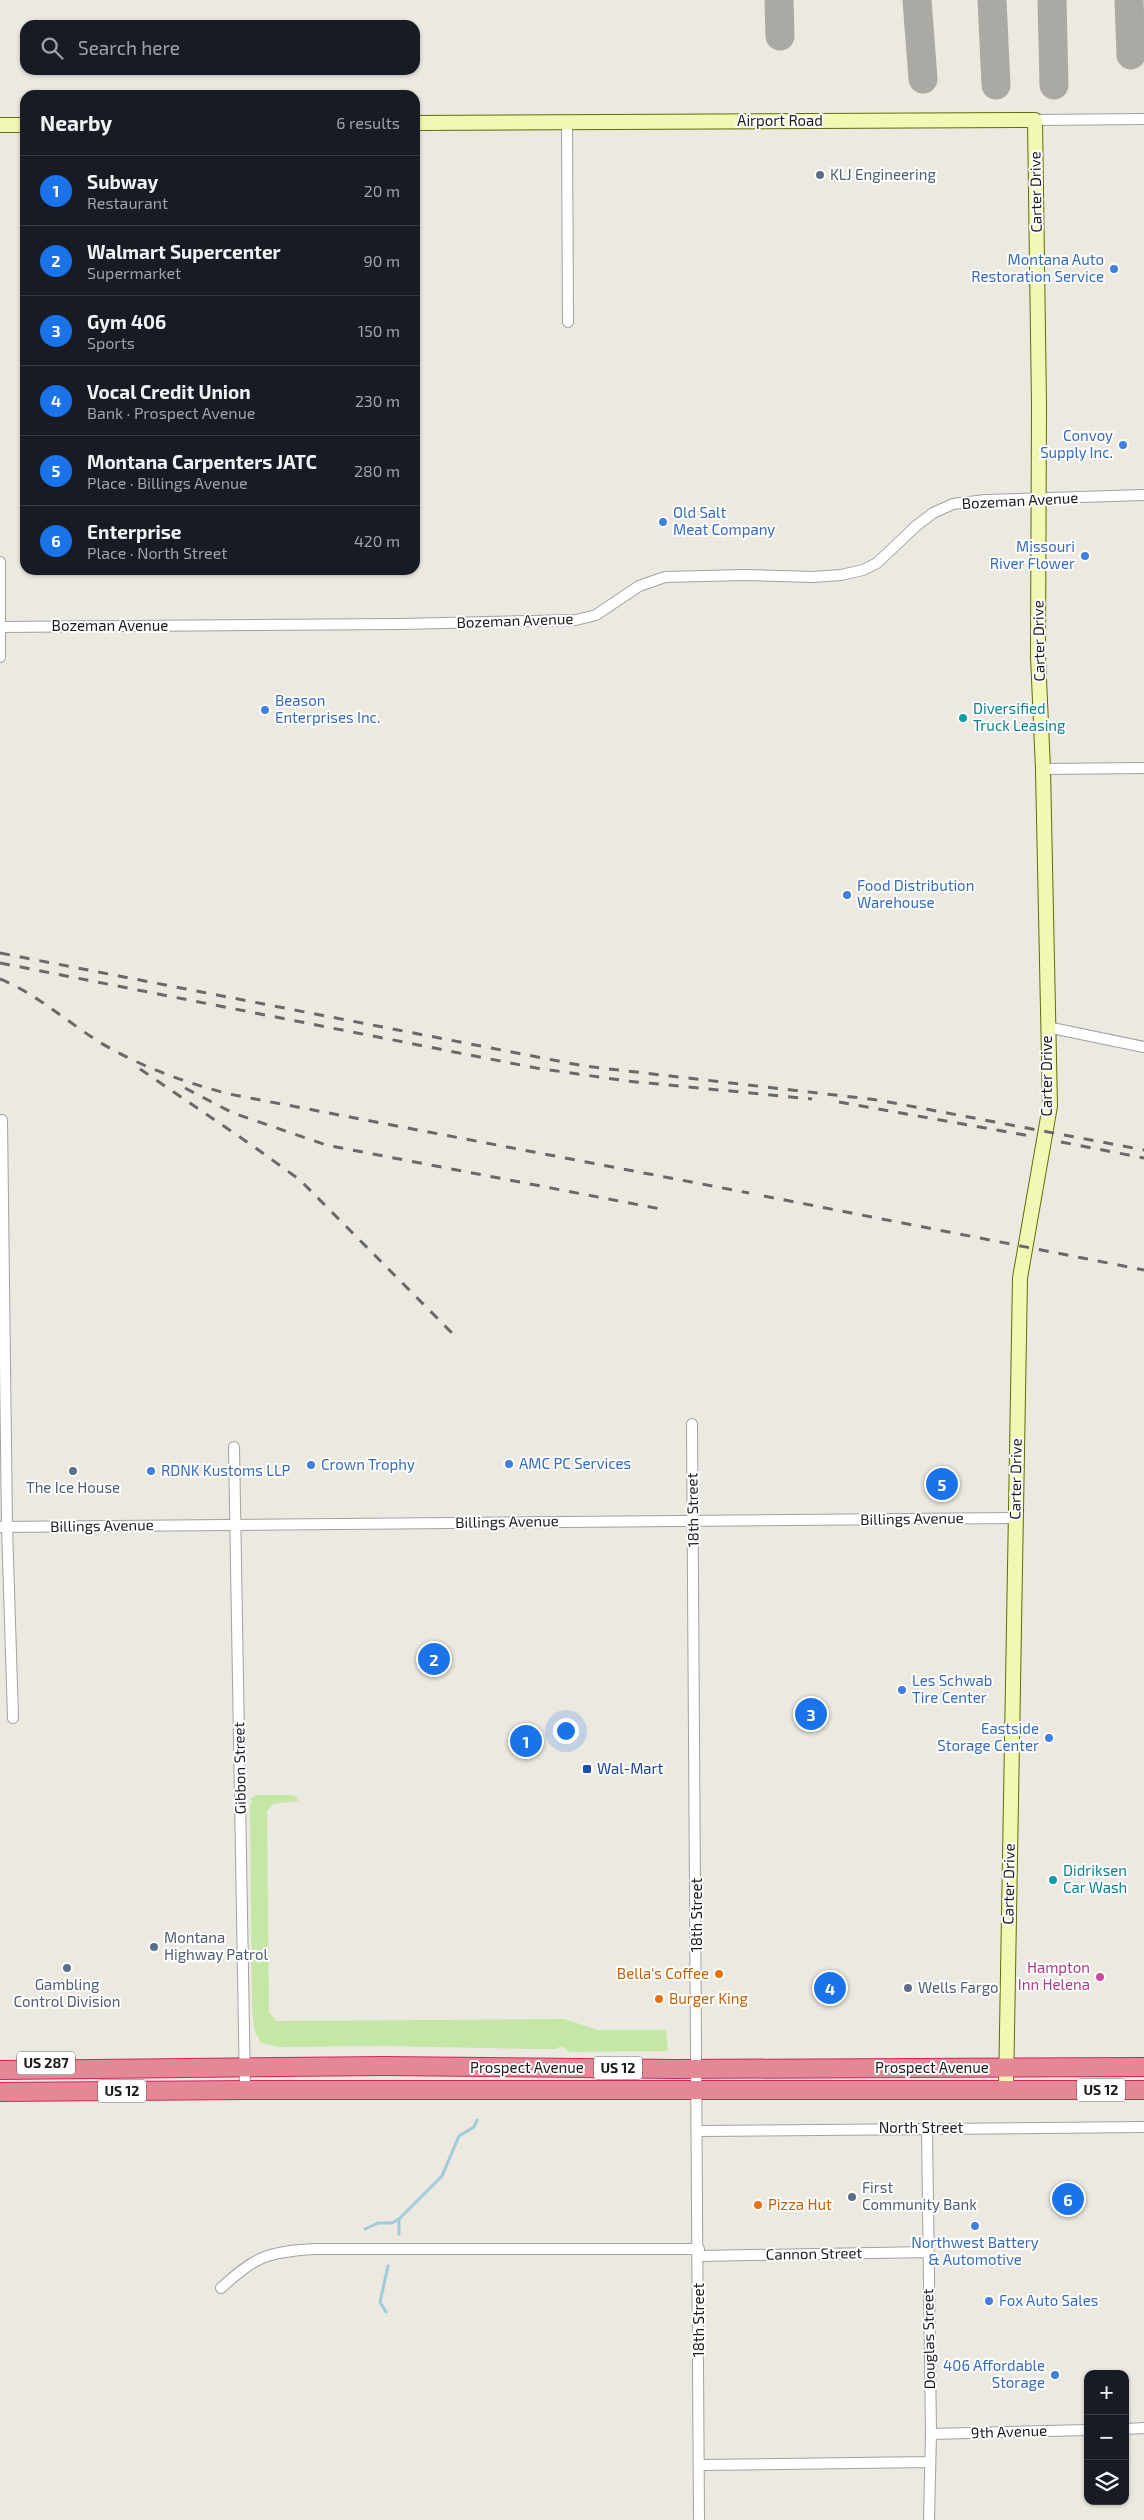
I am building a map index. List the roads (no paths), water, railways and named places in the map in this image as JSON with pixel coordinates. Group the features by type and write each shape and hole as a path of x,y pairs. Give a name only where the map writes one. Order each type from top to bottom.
{"highway":[{"name":"US 287","path":"0,2060 91,2069"},
{"name":"Prospect Avenue","path":"0,2070 245,2067 698,2069 1144,2067"},
{"name":"Prospect Avenue","path":"0,2092 245,2090 1144,2090"}],"street":[{"name":"Airport Road","path":"420,123 1144,119"},
{"name":"Carter Drive","path":"1006,2090 1020,1278 1050,1106 1043,769 1038,656 1039,499 1035,120"},
{"path":"567,122 568,322"},
{"path":"0,125 20,125"},
{"name":"Bozeman Avenue","path":"0,626 400,624 576,620 596,615 639,586 665,578 813,577 841,575 863,570 877,563 890,553 916,526 933,513 953,504 985,500 1144,496"},
{"path":"0,562 0,657"},
{"path":"1043,769 1144,768"},
{"path":"1047,1027 1144,1047"},
{"path":"2,1120 3,1527 13,1718"},
{"name":"18th Street","path":"692,1424 698,2069 699,2520"},
{"name":"Gibbon Street","path":"234,1447 245,2090"},
{"name":"Billings Avenue","path":"3,1527 1015,1518"},
{"name":"North Street","path":"698,2131 1144,2127"},
{"name":"Douglas Street","path":"926,2128 930,2434 929,2520"},
{"name":"Cannon Street","path":"221,2288 258,2258 281,2252 314,2250 699,2253 928,2252"},
{"path":"1129,2429 1144,2428"},
{"name":"9th Avenue","path":"930,2434 1084,2430"},
{"path":"700,2465 930,2462"}],"waterway":[{"path":"365,2229 378,2223 392,2223 399,2219 442,2176 459,2136 474,2127 477,2120"},
{"path":"399,2220 399,2234"},
{"path":"386,2312 380,2302 388,2266"}],"railway":[{"path":"0,953 584,1066 878,1100 1144,1150"},
{"path":"0,963 536,1068 627,1081 812,1099"},
{"path":"0,979 27,992 88,1035 116,1052 179,1079 229,1094 749,1193"},
{"path":"140,1069 300,1180 452,1333"},
{"path":"185,1088 233,1113 326,1145 666,1210"},
{"path":"839,1102 1036,1137"},
{"path":"1061,1142 1144,1158"},
{"path":"764,1196 1144,1270"}],"place":[{"name":"KLJ Engineering","path":"820,175"},
{"name":"Montana Auto Restoration Service","path":"1114,269"},
{"name":"Convoy Supply Inc.","path":"1123,445"},
{"name":"Old Salt Meat Company","path":"663,522"},
{"name":"Missouri River Flower","path":"1085,556"},
{"name":"Beason Enterprises Inc.","path":"265,710"},
{"name":"Diversified Truck Leasing","path":"963,718"},
{"name":"Food Distribution Warehouse","path":"847,895"},
{"name":"AMC PC Services","path":"509,1464"},
{"name":"Crown Trophy","path":"311,1465"},
{"name":"The Ice House","path":"73,1471"},
{"name":"RDNK Kustoms LLP","path":"151,1471"},
{"name":"Montana Carpenters JATC","path":"942,1484"},
{"name":"Walmart Supercenter","path":"434,1659"},
{"name":"Les Schwab Tire Center","path":"902,1690"},
{"name":"Gym 406","path":"811,1714"},
{"name":"Eastside Storage Center","path":"1049,1738"},
{"name":"Subway","path":"526,1741"},
{"name":"Wal-Mart","path":"587,1769"},
{"name":"Didriksen Car Wash","path":"1053,1880"},
{"name":"Montana Highway Patrol","path":"154,1947"},
{"name":"Gambling Control Division","path":"67,1968"},
{"name":"Bella's Coffee","path":"719,1974"},
{"name":"Hampton Inn Helena","path":"1100,1977"},
{"name":"Vocal Credit Union","path":"830,1988"},
{"name":"Wells Fargo","path":"908,1988"},
{"name":"Burger King","path":"659,1999"},
{"name":"First Community Bank","path":"852,2197"},
{"name":"Enterprise","path":"1068,2199"},
{"name":"Pizza Hut","path":"758,2205"},
{"name":"Northwest Battery & Automotive","path":"975,2226"},
{"name":"Fox Auto Sales","path":"989,2301"},
{"name":"406 Affordable Storage","path":"1055,2375"}]}
